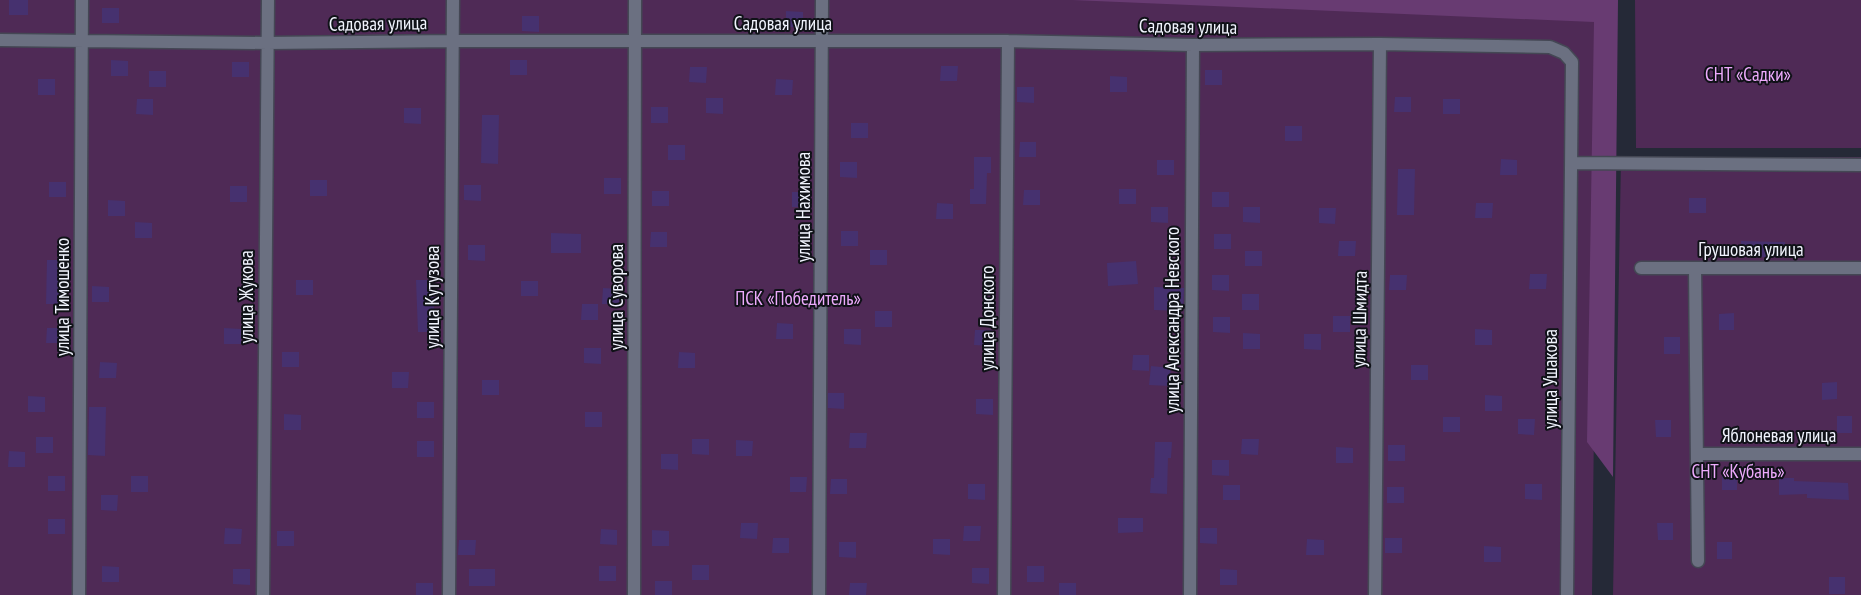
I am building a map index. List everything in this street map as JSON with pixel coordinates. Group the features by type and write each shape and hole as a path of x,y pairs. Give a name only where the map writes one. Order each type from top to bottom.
{"street":[{"name":"улица Тимошенко","path":"79,595 82,0"},
{"name":"улица Жукова","path":"263,595 268,0"},
{"name":"улица Кутузова","path":"449,595 453,0"},
{"name":"улица Суворова","path":"634,595 635,0"},
{"name":"улица Нахимова","path":"820,595 822,0"},
{"name":"Садовая улица","path":"0,40 267,43 1008,41 1193,46 1380,44 1550,47 1564,53"},
{"name":"улица Донского","path":"1004,595 1008,41"},
{"name":"улица Шмидта","path":"1375,595 1380,44"},
{"name":"улица Александра Невского","path":"1190,595 1193,46"},
{"name":"улица Ушакова","path":"1564,53 1572,62 1567,595"},
{"path":"1571,163 1861,165"},
{"name":"Грушовая улица","path":"1641,268 1861,268"},
{"path":"1695,268 1698,561"},
{"name":"Яблоневая улица","path":"1698,454 1861,454"}],"green space":[{"name":"ПСК «Победитель»","path":"0,0 1599,0 1592,595 0,595"},
{"name":"СНТ «Садки»","path":"1635,0 1861,0 1861,148 1636,148"},
{"name":"СНТ «Кубань»","path":"1861,157 1861,595 1613,595 1621,159"}],"shaded area":[{"path":"1072,0 1618,0 1613,477 1587,442 1594,22"}],"building":[{"path":"9,0 28,0 28,15 9,15"},
{"path":"102,8 119,8 119,23 102,23"},
{"path":"786,11 803,12 803,27 786,27"},
{"path":"522,16 539,16 539,32 522,31"},
{"path":"111,60 128,61 128,76 111,76"},
{"path":"510,60 527,60 527,75 510,75"},
{"path":"232,62 249,62 249,77 232,77"},
{"path":"941,66 958,66 957,81 940,81"},
{"path":"690,67 707,67 706,83 689,82"},
{"path":"1205,70 1222,70 1222,85 1205,85"},
{"path":"149,71 166,71 166,87 149,87"},
{"path":"1110,76 1127,77 1127,92 1110,92"},
{"path":"38,79 55,79 55,95 38,95"},
{"path":"776,79 793,80 792,95 775,95"},
{"path":"1017,87 1034,87 1034,103 1017,102"},
{"path":"1395,97 1411,97 1411,112 1394,112"},
{"path":"706,98 723,98 723,114 706,113"},
{"path":"137,99 153,99 153,115 136,114"},
{"path":"1443,99 1460,99 1460,114 1443,114"},
{"path":"651,107 668,107 668,123 651,123"},
{"path":"404,108 421,108 421,124 404,123"},
{"path":"482,115 499,115 498,164 481,163"},
{"path":"851,123 868,123 868,138 851,138"},
{"path":"1285,126 1302,126 1302,141 1285,141"},
{"path":"1020,142 1036,142 1036,157 1019,157"},
{"path":"668,145 685,145 685,160 668,160"},
{"path":"974,157 991,157 991,173 987,173 986,204 970,204 970,189 974,189"},
{"path":"1501,159 1517,160 1517,175 1500,175"},
{"path":"1157,160 1174,160 1174,175 1157,175"},
{"path":"840,162 857,162 857,178 840,177"},
{"path":"1398,169 1415,169 1414,215 1397,215"},
{"path":"604,178 621,178 621,194 604,194"},
{"path":"310,180 327,180 327,196 310,196"},
{"path":"49,182 66,182 66,197 49,197"},
{"path":"464,185 481,185 481,201 464,200"},
{"path":"230,186 247,186 247,202 230,202"},
{"path":"1119,189 1136,189 1136,204 1119,204"},
{"path":"1024,190 1040,190 1040,205 1023,205"},
{"path":"652,191 669,191 669,206 652,206"},
{"path":"792,192 809,192 809,207 792,207"},
{"path":"1212,192 1229,192 1229,207 1212,207"},
{"path":"1689,198 1706,198 1706,213 1689,213"},
{"path":"108,200 125,201 125,216 108,216"},
{"path":"937,203 953,204 953,219 936,219"},
{"path":"1476,203 1493,203 1492,218 1475,218"},
{"path":"1151,207 1168,207 1168,223 1151,222"},
{"path":"1243,207 1260,207 1260,223 1243,222"},
{"path":"1319,208 1336,208 1335,224 1319,223"},
{"path":"135,222 152,223 152,238 135,238"},
{"path":"841,231 858,231 858,246 841,246"},
{"path":"651,232 667,232 667,247 650,247"},
{"path":"551,233 581,234 581,253 551,253"},
{"path":"1214,234 1231,234 1231,249 1214,249"},
{"path":"1339,241 1356,241 1355,256 1338,256"},
{"path":"1741,241 1785,242 1785,257 1741,257"},
{"path":"468,245 485,245 485,261 468,260"},
{"path":"870,250 887,250 887,265 870,265"},
{"path":"1245,251 1262,251 1262,266 1245,266"},
{"path":"47,260 64,260 63,304 46,304"},
{"path":"1136,261 1138,284 1108,286 1107,263"},
{"path":"1530,274 1547,274 1546,289 1529,289"},
{"path":"1212,275 1229,275 1229,291 1212,290"},
{"path":"1390,275 1407,275 1406,290 1389,290"},
{"path":"296,280 313,280 313,295 296,295"},
{"path":"416,280 433,280 435,332 418,332"},
{"path":"521,281 538,281 538,296 521,296"},
{"path":"92,286 109,287 109,302 92,302"},
{"path":"1154,287 1184,288 1183,311 1154,310"},
{"path":"603,288 620,289 619,304 602,304"},
{"path":"1242,294 1259,294 1259,310 1242,310"},
{"path":"582,304 598,304 598,320 581,320"},
{"path":"875,311 892,311 892,327 875,327"},
{"path":"1734,313 1734,330 1719,330 1719,314"},
{"path":"1333,316 1350,316 1350,332 1333,332"},
{"path":"1213,317 1230,317 1230,333 1213,332"},
{"path":"777,323 793,324 793,339 776,339"},
{"path":"47,328 64,328 63,343 46,343"},
{"path":"224,328 241,329 241,344 224,344"},
{"path":"844,329 861,329 861,345 844,344"},
{"path":"1475,329 1492,330 1492,345 1475,345"},
{"path":"975,330 992,330 991,346 974,345"},
{"path":"1243,333 1260,334 1260,349 1243,349"},
{"path":"1304,334 1321,334 1321,350 1304,349"},
{"path":"1664,337 1680,337 1680,354 1664,354"},
{"path":"584,348 601,348 601,364 584,363"},
{"path":"282,352 299,352 299,367 282,367"},
{"path":"679,352 695,353 695,368 678,368"},
{"path":"1133,355 1149,355 1149,371 1132,370"},
{"path":"100,362 117,363 116,378 99,378"},
{"path":"1411,365 1428,365 1428,380 1411,380"},
{"path":"1151,366 1171,368 1169,386 1149,385"},
{"path":"392,372 409,372 408,388 392,388"},
{"path":"482,380 499,380 499,395 482,395"},
{"path":"1837,382 1837,399 1822,400 1822,383"},
{"path":"828,393 844,393 844,409 828,408"},
{"path":"1485,395 1502,396 1502,411 1485,411"},
{"path":"28,396 45,397 45,412 28,412"},
{"path":"976,399 993,399 993,415 976,414"},
{"path":"417,402 434,402 434,418 417,418"},
{"path":"89,407 106,407 105,456 88,455"},
{"path":"585,412 602,412 602,427 585,427"},
{"path":"284,414 301,415 301,430 284,430"},
{"path":"1837,416 1852,416 1852,433 1837,433"},
{"path":"1443,417 1460,417 1460,432 1443,432"},
{"path":"1518,419 1535,419 1534,435 1518,434"},
{"path":"1655,420 1671,420 1671,437 1656,437"},
{"path":"850,433 867,433 866,448 849,448"},
{"path":"36,437 53,437 53,453 36,453"},
{"path":"692,439 709,439 709,455 692,454"},
{"path":"1242,439 1259,439 1258,455 1241,454"},
{"path":"736,440 753,441 752,456 736,456"},
{"path":"417,441 434,441 434,457 417,457"},
{"path":"1155,442 1172,442 1171,458 1168,458 1167,494 1150,493 1151,478 1154,478"},
{"path":"1388,445 1405,445 1405,461 1388,461"},
{"path":"1336,447 1353,448 1353,463 1336,463"},
{"path":"9,451 25,452 25,467 8,467"},
{"path":"661,454 678,454 678,470 661,469"},
{"path":"1212,460 1229,460 1229,476 1212,475"},
{"path":"1722,473 1737,473 1737,490 1722,490"},
{"path":"48,476 65,476 65,491 48,491"},
{"path":"131,476 148,476 148,492 131,492"},
{"path":"790,477 807,477 806,492 790,492"},
{"path":"1779,478 1794,478 1794,481 1848,483 1849,500 1807,498 1807,494 1779,495"},
{"path":"831,479 847,479 847,494 830,494"},
{"path":"968,484 985,484 985,500 968,499"},
{"path":"1525,484 1542,484 1542,500 1525,499"},
{"path":"1223,485 1240,485 1240,500 1223,500"},
{"path":"1387,487 1404,487 1404,503 1387,503"},
{"path":"101,495 118,495 117,511 101,510"},
{"path":"1118,518 1143,518 1143,532 1118,533"},
{"path":"48,519 65,519 65,534 48,534"},
{"path":"741,523 758,523 757,539 740,538"},
{"path":"1657,523 1673,523 1673,540 1658,540"},
{"path":"964,526 981,526 980,541 963,541"},
{"path":"225,528 242,529 241,544 224,544"},
{"path":"1200,528 1217,528 1217,544 1200,543"},
{"path":"601,529 617,530 617,545 600,544"},
{"path":"652,530 669,531 669,546 652,546"},
{"path":"277,531 294,531 294,546 277,546"},
{"path":"773,538 789,538 789,553 772,553"},
{"path":"1385,538 1402,538 1402,553 1385,553"},
{"path":"933,539 950,539 950,555 933,554"},
{"path":"1307,539 1324,540 1324,555 1306,555"},
{"path":"459,540 476,540 475,555 458,555"},
{"path":"839,542 856,542 856,558 839,557"},
{"path":"1717,542 1732,542 1732,559 1717,559"},
{"path":"1484,546 1501,547 1501,562 1484,562"},
{"path":"692,565 709,565 709,580 692,580"},
{"path":"102,566 119,567 119,582 102,582"},
{"path":"599,566 616,566 616,581 599,581"},
{"path":"1027,566 1044,566 1044,582 1027,582"},
{"path":"972,568 989,568 989,584 972,583"},
{"path":"233,569 250,569 250,585 233,584"},
{"path":"469,569 495,569 495,586 469,586"},
{"path":"1220,569 1237,570 1237,585 1220,585"},
{"path":"1829,577 1845,577 1845,594 1829,594"},
{"path":"655,581 672,581 672,595 655,595"},
{"path":"416,583 433,583 433,595 416,595"},
{"path":"850,583 867,583 866,595 849,595"},
{"path":"1059,583 1076,583 1076,595 1059,595"}]}
